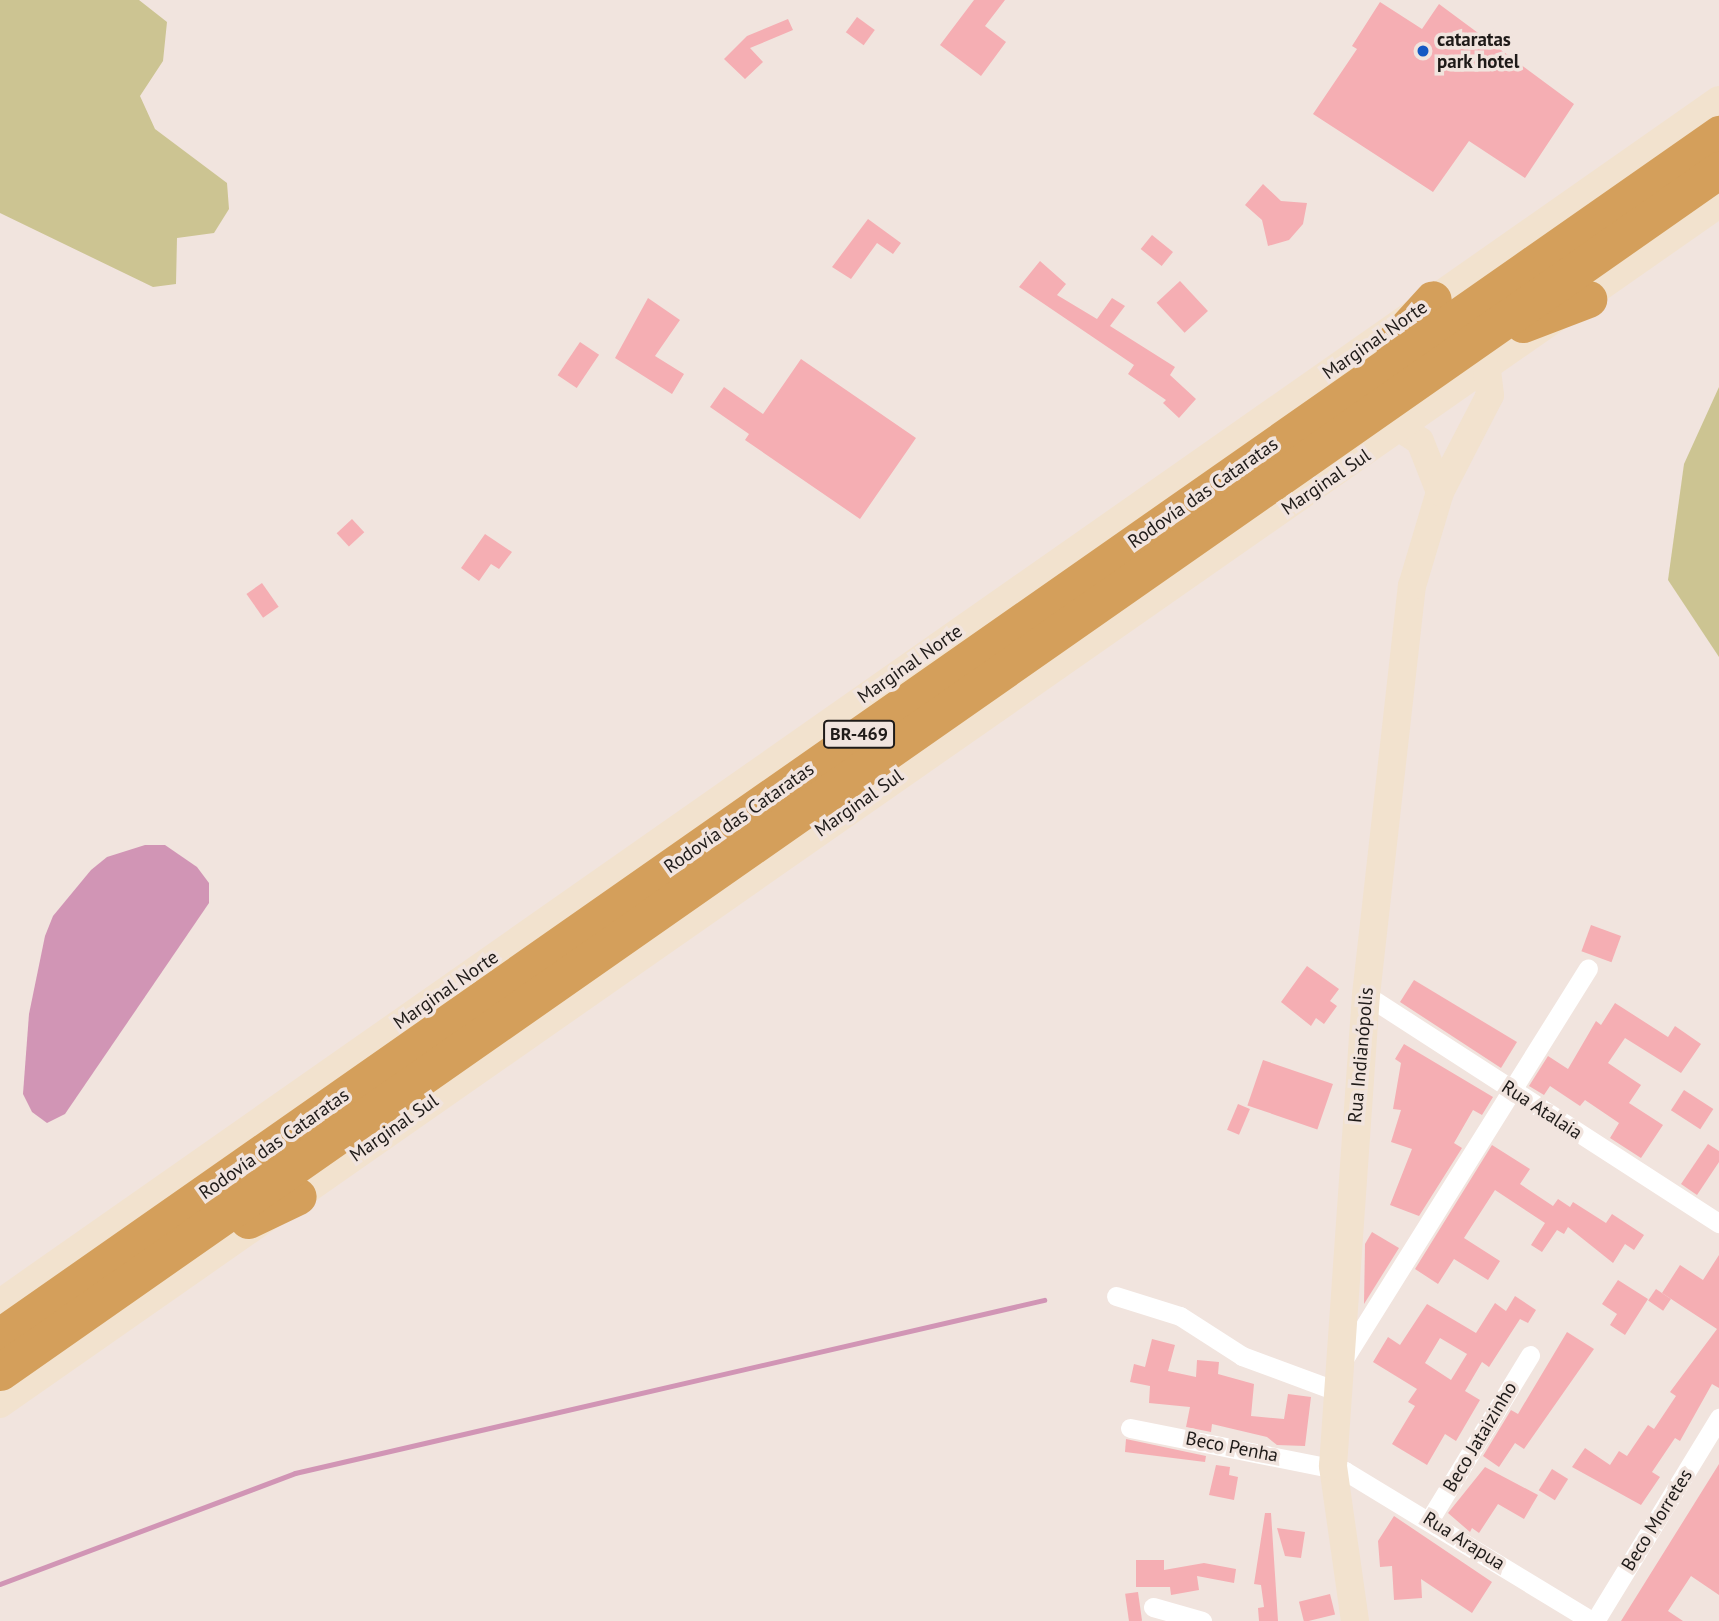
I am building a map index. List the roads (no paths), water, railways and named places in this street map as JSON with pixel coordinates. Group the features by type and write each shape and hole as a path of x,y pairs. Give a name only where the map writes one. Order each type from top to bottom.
{"highway":[{"name":"Rodovía das Cataratas","path":"0,1336 1719,134"},
{"name":"Rodovía das Cataratas","path":"0,1372 1478,357 1719,170"},
{"path":"1348,393 1433,299"},
{"path":"1478,357 1588,299"},
{"path":"152,1266 298,1196"},
{"path":"0,1308 71,1286"}],"street":[{"name":"Marginal Norte","path":"0,1303 1719,100"},
{"path":"1588,299 1719,204"},
{"name":"Marginal Sul","path":"0,1404 1100,634 1403,430 1478,357"},
{"name":"Rua Indianópolis","path":"1355,1621 1333,1466 1335,1381 1366,995 1412,586 1440,492 1490,395 1478,357"},
{"path":"1403,430 1420,441 1440,492"},
{"path":"1116,1296 1180,1316 1242,1356 1335,1381 1510,1090 1588,970"},
{"name":"Rua Atalaia","path":"1366,995 1719,1223"},
{"name":"Beco Jataizinho","path":"1430,1519 1530,1355"},
{"name":"Beco Morretes","path":"1593,1621 1719,1418"},
{"name":"Beco Penha","path":"1130,1428 1333,1466"},
{"name":"Rua Arapua","path":"1333,1466 1430,1519 1593,1621"},
{"path":"1153,1607 1202,1621"}],"waterway":[{"path":"0,1584 295,1473 1044,1300"}],"place":[{"name":"cataratas park hotel","path":"1423,51"}]}
